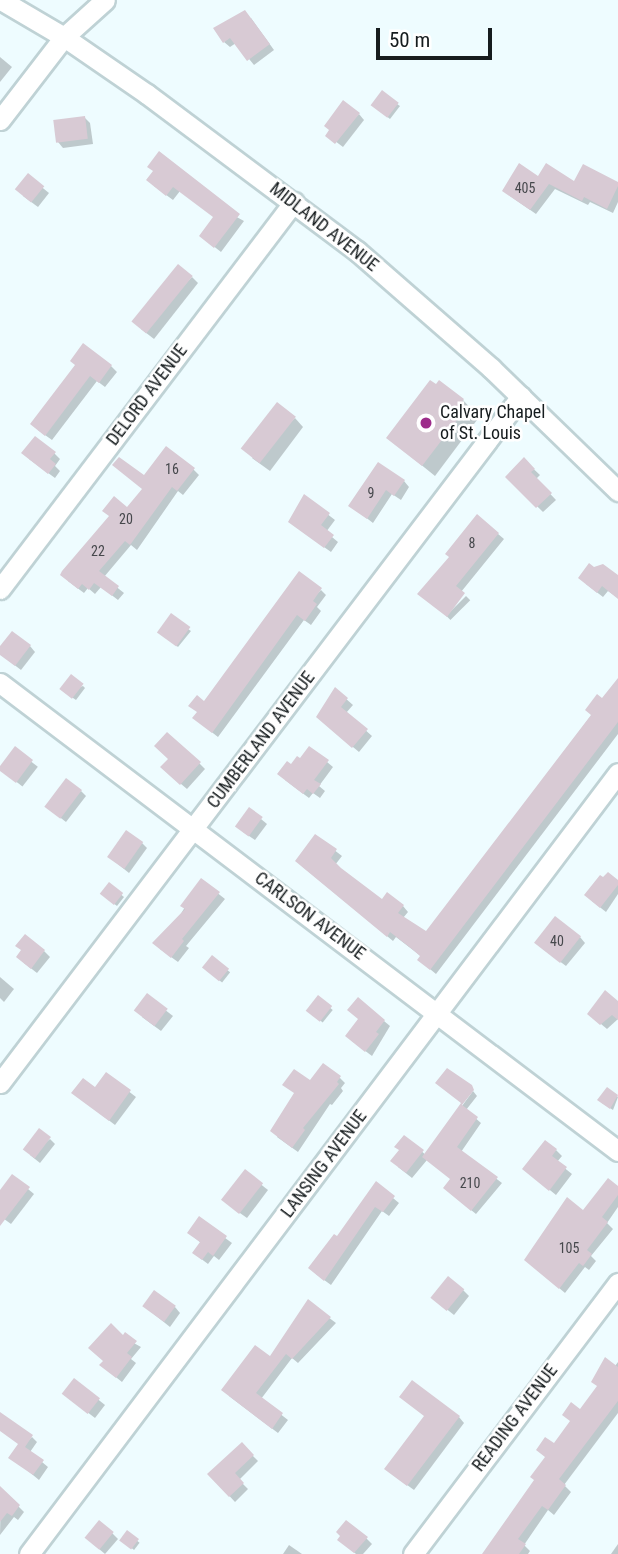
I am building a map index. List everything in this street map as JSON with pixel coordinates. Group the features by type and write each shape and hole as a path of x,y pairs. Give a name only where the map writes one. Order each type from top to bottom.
{"street":[{"name":"MIDLAND AVENUE","path":"1,0 64,37 170,110 294,202 413,299 521,396 618,492"},
{"path":"0,120 64,37 105,0"},
{"name":"DELORD AVENUE","path":"0,589 294,202"},
{"name":"CUMBERLAND AVENUE","path":"0,1083 521,396"},
{"name":"CARLSON AVENUE","path":"0,683 618,1151"},
{"name":"LANSING AVENUE","path":"29,1554 439,1013 467,969 618,773"},
{"name":"READING AVENUE","path":"413,1554 618,1283"}],"building":[{"path":"245,10 270,44 247,61 230,38 223,43 213,28"},
{"path":"382,90 399,103 387,118 371,105"},
{"path":"343,100 360,113 335,144 325,136 329,130 324,126"},
{"path":"85,116 88,139 56,143 53,120"},
{"path":"159,151 240,214 214,248 199,236 213,217 173,187 166,196 146,180 153,171 147,167"},
{"path":"519,163 538,176 546,163 574,181 583,164 618,182 618,186 607,209 584,197 582,201 549,184 530,210 502,191"},
{"path":"28,173 44,186 31,203 15,189"},
{"path":"178,264 193,276 146,333 131,322"},
{"path":"83,343 112,365 99,383 90,376 45,436 30,424 75,365 70,361"},
{"name":"Calvary Chapel of St. Louis","path":"430,380 436,384 439,380 464,399 461,403 467,407 422,466 386,438"},
{"path":"277,402 296,417 260,463 241,448"},
{"path":"35,436 56,452 50,459 56,464 48,474 21,453"},
{"path":"166,446 195,468 177,491 172,487 130,545 125,541 99,571 119,586 112,596 94,583 89,590 82,584 78,589 60,575 62,571 109,516 102,511 114,496 127,507 142,489 112,465 119,457 144,475"},
{"path":"524,457 535,469 531,472 552,493 536,508 505,477"},
{"path":"378,462 405,480 394,496 386,490 367,519 348,506"},
{"path":"304,494 330,513 321,525 334,535 324,548 288,522"},
{"path":"477,514 499,533 456,586 465,593 447,617 417,594 449,557 445,554"},
{"path":"589,563 594,567 603,564 618,575 618,599 602,586 597,593 578,578"},
{"path":"299,571 322,588 313,601 317,604 305,621 297,615 212,733 192,718 197,712 188,706 197,695 204,701"},
{"path":"171,613 190,627 176,647 157,632"},
{"path":"12,631 31,645 15,666 0,655 0,646"},
{"path":"71,674 84,684 72,699 59,689"},
{"path":"618,678 618,722 430,970 417,960 420,956 412,949 390,932 387,937 295,861 315,834 337,849 331,858 341,868 382,899 387,892 404,905 398,913 426,931 591,715 585,710 597,694 602,698"},
{"path":"335,687 348,698 341,707 368,729 352,748 316,717"},
{"path":"167,732 201,762 180,785 160,767 168,759 154,746"},
{"path":"15,746 33,760 16,783 0,771 0,766"},
{"path":"309,746 329,760 314,780 321,784 313,794 307,789 303,794 277,774 287,761 291,764 297,756 300,758"},
{"path":"66,778 82,790 60,819 44,807"},
{"path":"249,807 263,817 249,836 235,826"},
{"path":"126,830 143,842 124,869 107,857"},
{"path":"608,872 618,880 618,885 600,908 584,895 600,875 603,877"},
{"path":"201,878 220,892 182,939 184,941 171,958 152,943 185,909 180,906"},
{"path":"109,882 123,893 114,905 100,894"},
{"path":"555,916 581,936 560,963 534,943"},
{"path":"25,934 45,950 31,969 16,957 21,950 15,946"},
{"path":"212,955 229,969 219,981 202,967"},
{"path":"605,990 618,1001 618,1020 612,1015 600,1025 587,1014"},
{"path":"147,993 168,1009 155,1026 134,1011"},
{"path":"318,995 332,1006 320,1022 306,1011"},
{"path":"358,997 385,1020 376,1032 379,1034 365,1052 345,1036 358,1019 347,1010"},
{"path":"323,1063 341,1076 337,1082 339,1084 303,1128 305,1130 292,1148 270,1131 294,1093 282,1085 294,1069 310,1080"},
{"path":"447,1068 472,1085 474,1090 462,1105 478,1117 457,1147 498,1177 471,1211 443,1188 450,1179 422,1157 461,1103 435,1083"},
{"path":"106,1072 131,1090 109,1121 71,1093 83,1078 95,1087"},
{"path":"607,1087 618,1095 610,1109 597,1100"},
{"path":"39,1128 51,1137 35,1159 23,1150"},
{"path":"404,1135 424,1150 406,1173 390,1161 399,1150 394,1147"},
{"path":"545,1140 557,1149 552,1156 567,1167 549,1191 522,1169"},
{"path":"245,1169 263,1183 239,1214 221,1200"},
{"path":"12,1174 30,1187 0,1226 0,1190"},
{"path":"608,1178 618,1186 618,1195 602,1217 608,1222 587,1250 592,1254 583,1266 579,1263 559,1289 524,1260 567,1197 583,1210"},
{"path":"376,1181 395,1196 383,1212 375,1207 324,1281 308,1268 334,1234 337,1236"},
{"path":"199,1216 227,1236 213,1256 208,1252 202,1260 192,1253 200,1242 187,1233"},
{"path":"448,1276 464,1289 447,1311 430,1298"},
{"path":"154,1290 176,1306 164,1322 142,1306"},
{"path":"308,1299 331,1317 292,1359 286,1354 256,1393 283,1413 272,1429 221,1390 255,1345 270,1356"},
{"path":"111,1323 123,1335 125,1332 137,1341 127,1353 132,1357 116,1378 99,1365 103,1361 88,1348"},
{"path":"605,1357 618,1367 618,1401 559,1479 566,1485 548,1510 542,1506 518,1539 526,1544 519,1554 482,1554 534,1480 530,1477 545,1457 536,1450 545,1437 554,1443 570,1421 562,1415 571,1402 580,1409 597,1386 591,1382"},
{"path":"74,1378 100,1398 88,1414 62,1394"},
{"path":"412,1380 460,1416 407,1486 384,1469 424,1416 399,1397"},
{"path":"0,1412 33,1435 25,1447 44,1460 33,1475 8,1458 18,1444 0,1431"},
{"path":"242,1442 254,1455 235,1473 244,1483 229,1497 207,1474"},
{"path":"0,1486 20,1505 12,1516 7,1513 0,1522"},
{"path":"99,1520 114,1532 99,1550 85,1538"},
{"path":"346,1520 368,1537 354,1553 337,1540 340,1536 336,1532"},
{"path":"127,1530 139,1539 131,1549 119,1540"}],"place":[{"name":"Calvary Chapel of St. Louis","path":"426,423"}]}
